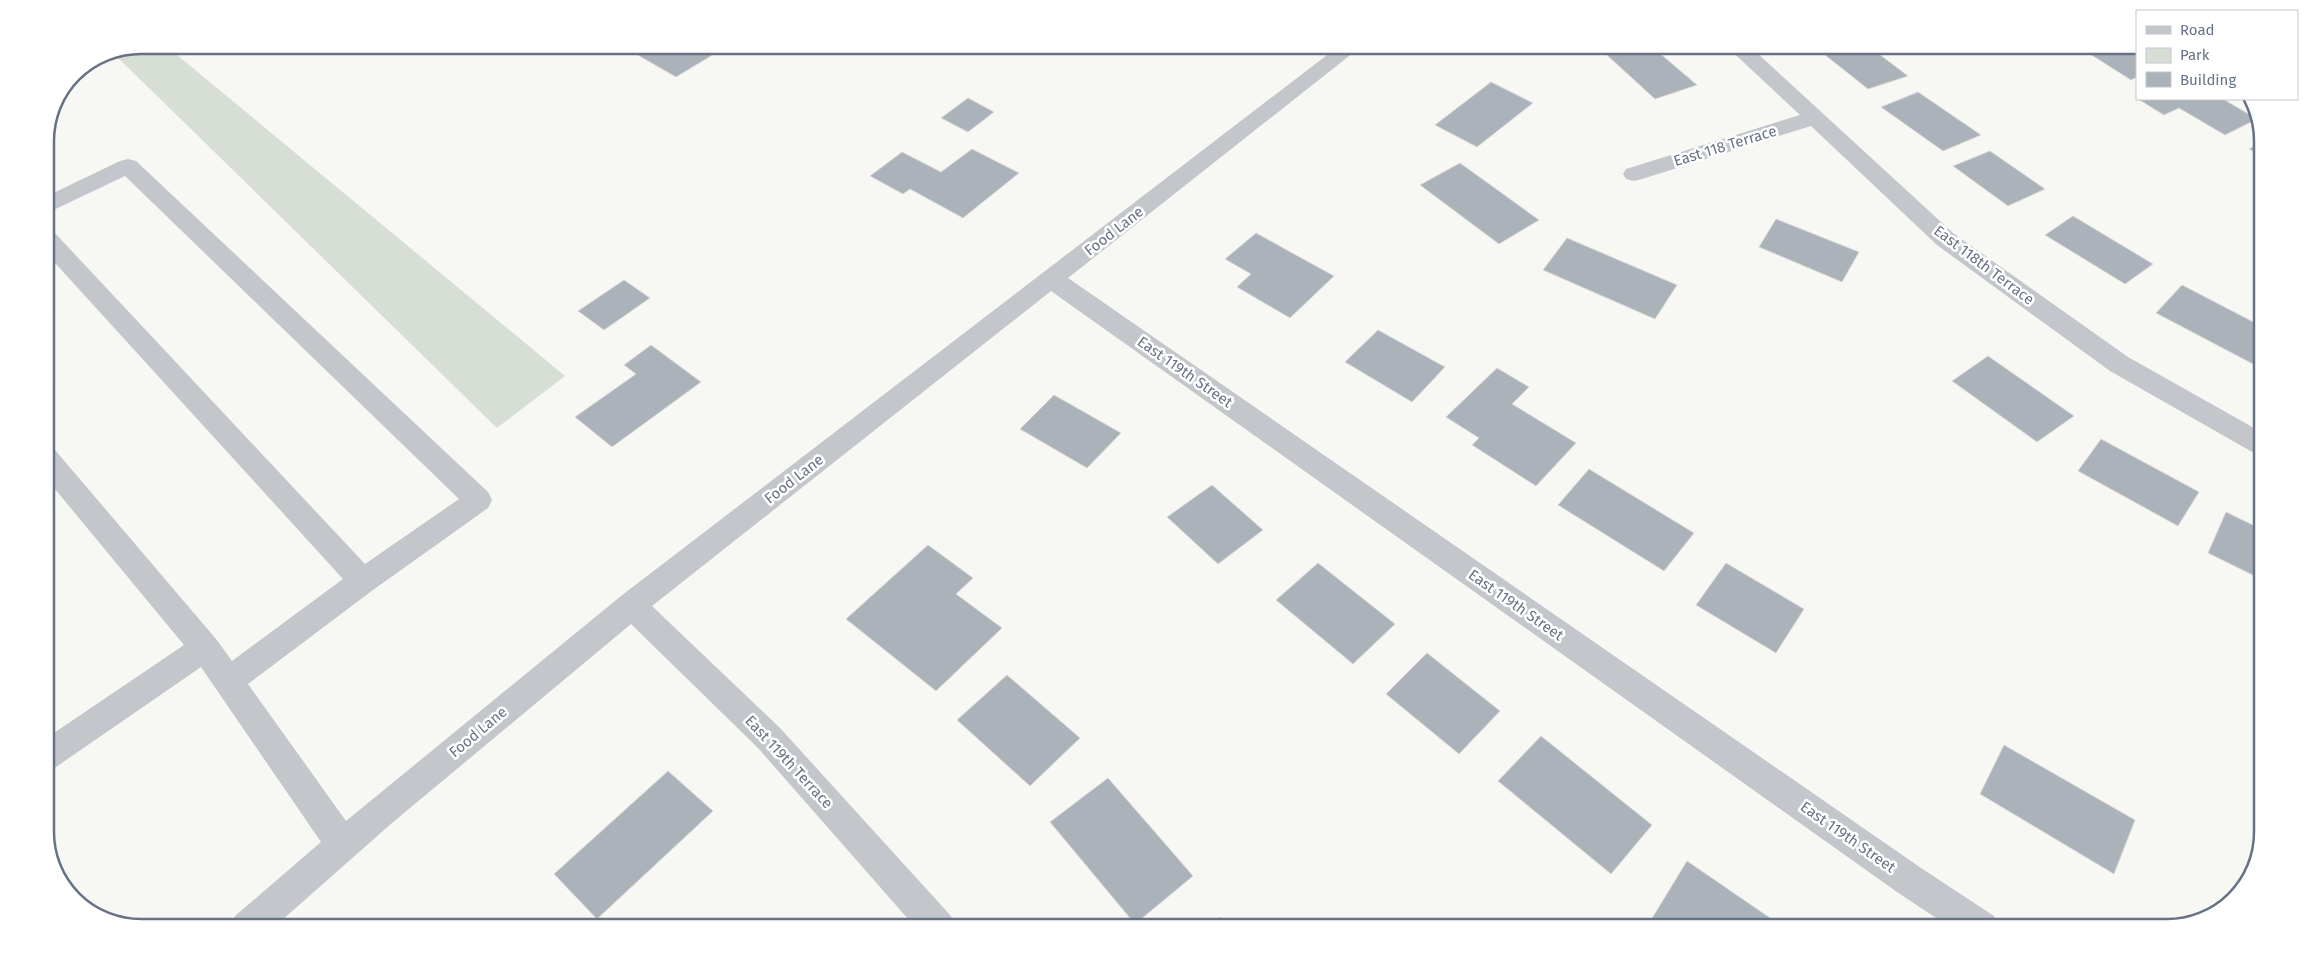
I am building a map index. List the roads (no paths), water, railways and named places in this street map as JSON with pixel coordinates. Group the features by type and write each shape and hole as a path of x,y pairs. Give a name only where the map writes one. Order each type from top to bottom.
{"street":[{"name":"Food Lane","path":"257,919 342,844 630,605 1341,54"},
{"name":"East 118th Terrace","path":"1746,54 1945,239 2119,364 2254,441"},
{"name":"East 118 Terrace","path":"1634,174 1815,118"},
{"path":"54,202 128,166 478,500 363,581 229,681"},
{"path":"54,248 363,581"},
{"name":"East 119th Street","path":"1052,279 1909,880 1968,919"},
{"path":"54,469 205,648 342,844"},
{"name":"East 119th Terrace","path":"630,605 770,738 931,919"},
{"path":"54,751 205,648"}]}
